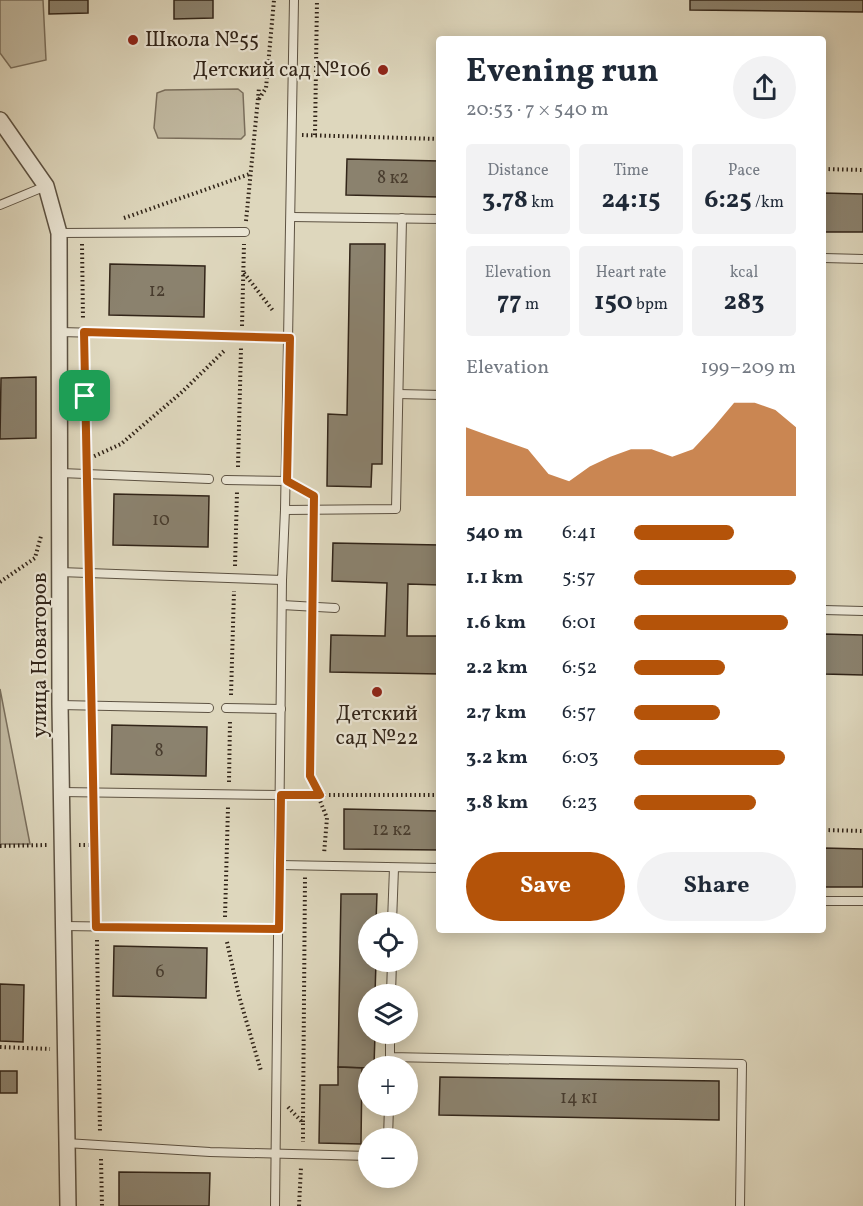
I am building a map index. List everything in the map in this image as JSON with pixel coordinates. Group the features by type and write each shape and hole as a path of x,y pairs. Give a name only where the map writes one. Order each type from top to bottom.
{"street":[{"name":"улица Новаторов","path":"0,120 46,186 59,233 60,705 68,1206"}],"lane":[{"path":"275,1206 282,580 287,481 294,0"},
{"path":"0,205 46,186"},
{"path":"292,217 436,219"},
{"path":"285,510 396,509 402,218"},
{"path":"59,233 245,232"},
{"path":"826,258 863,259"},
{"path":"60,332 242,337 290,335"},
{"path":"399,394 436,395"},
{"path":"61,473 209,479"},
{"path":"226,480 287,481"},
{"path":"60,572 282,580"},
{"path":"282,605 335,608"},
{"path":"826,610 863,611"},
{"path":"60,705 209,708"},
{"path":"226,708 281,709"},
{"path":"61,792 281,795"},
{"path":"280,865 436,868"},
{"path":"392,912 394,868"},
{"path":"826,901 863,901"},
{"path":"64,926 279,929"},
{"path":"418,1058 742,1064 741,1206"},
{"path":"66,1143 276,1155 358,1156"}],"path":[{"path":"258,102 266,87 274,0"},
{"path":"315,135 317,0"},
{"path":"245,232 260,88"},
{"path":"293,135 436,139"},
{"path":"826,169 863,170"},
{"path":"116,221 250,174"},
{"path":"82,233 102,1206"},
{"path":"243,273 290,335"},
{"path":"61,473 121,444 242,337"},
{"path":"287,481 314,496 310,776 320,795 327,818 324,857 306,866 303,1123"},
{"path":"0,582 34,558 44,526"},
{"path":"281,795 436,795"},
{"path":"826,830 863,831"},
{"path":"0,1047 64,1049"}],"shaded area":[{"path":"0,0 43,0 46,60 11,68 0,53"},
{"path":"238,89 243,93 245,135 241,139 158,138 154,128 157,93 165,90"},
{"path":"0,689 30,844 0,844"}],"building":[{"path":"49,0 88,0 88,13 49,14"},
{"path":"174,0 213,0 213,18 174,19"},
{"path":"690,0 863,0 863,12 690,10"},
{"path":"347,159 436,161 436,197 346,195"},
{"path":"826,193 863,194 863,232 826,232"},
{"path":"350,244 385,244 382,464 372,464 371,487 327,486 328,414 347,415"},
{"path":"110,264 205,266 204,317 109,315"},
{"path":"36,377 36,438 0,439 1,378"},
{"path":"114,494 209,496 208,547 113,545"},
{"path":"333,543 436,545 436,585 408,584 407,636 436,636 436,674 330,672 331,635 385,636 387,583 332,581"},
{"path":"826,634 863,635 863,675 826,674"},
{"path":"112,725 207,727 206,776 111,774"},
{"path":"344,809 436,811 436,850 344,849"},
{"path":"826,848 863,849 863,887 826,887"},
{"path":"341,894 377,894 376,912 358,912 358,972 376,972 375,984 358,984 358,1044 375,1044 374,1056 358,1056 358,1068 338,1067"},
{"path":"114,946 207,948 206,998 113,996"},
{"path":"0,984 24,985 23,1042 0,1041"},
{"path":"338,1067 358,1068 358,1116 361,1116 361,1128 358,1128 358,1144 319,1143 320,1085 338,1085"},
{"path":"0,1071 17,1071 17,1093 0,1093"},
{"path":"440,1077 719,1081 719,1120 439,1115"},
{"path":"119,1172 210,1173 209,1206 119,1206"}],"place":[{"name":"Школа №55","path":"133,40"},
{"name":"Детский сад №106","path":"383,70"},
{"name":"Детский сад №22","path":"377,692"}],"route":[{"path":"84,332 290,338 287,481 314,496 310,776 320,795 281,795 279,929 96,927 85,396 84,332"}]}
